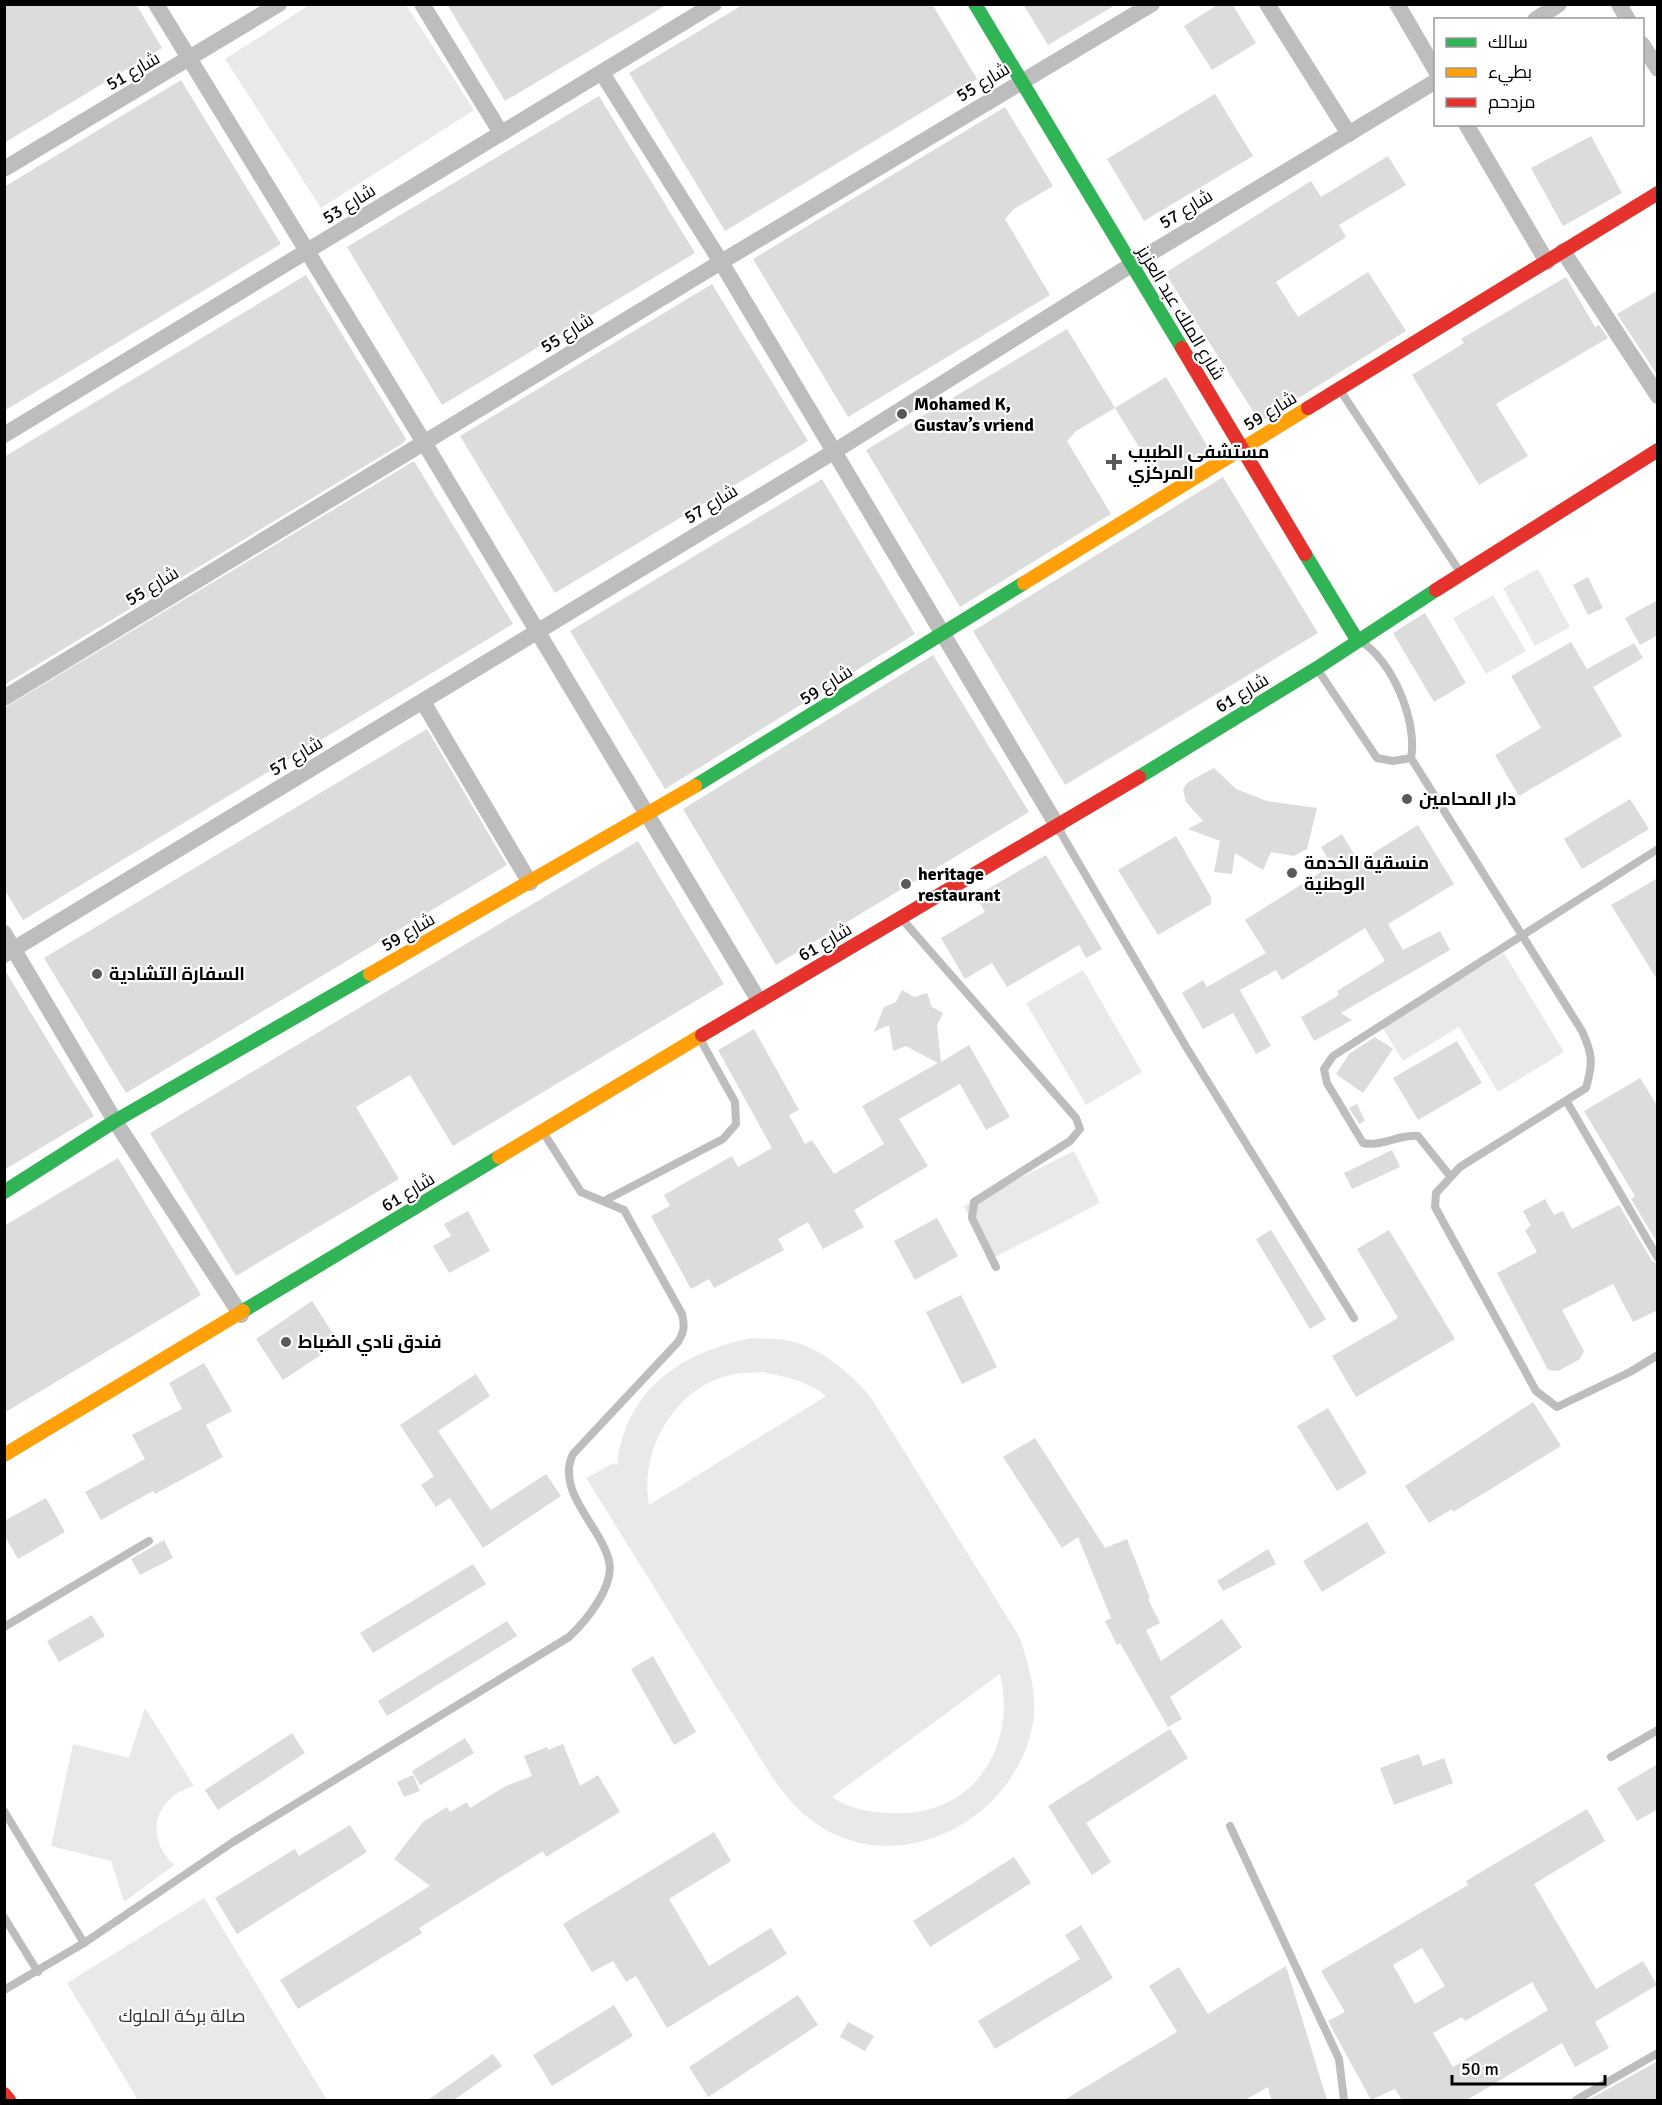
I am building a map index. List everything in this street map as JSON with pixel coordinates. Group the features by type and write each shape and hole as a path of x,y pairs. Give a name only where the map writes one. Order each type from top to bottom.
{"street":[{"path":"156,4 425,444 759,1001"},
{"name":"شارع 51","path":"4,169 189,61 279,4"},
{"path":"422,4 501,133"},
{"name":"شارع 53","path":"4,435 714,4"},
{"name":"شارع الملك عبد العزيز","path":"975,4 1357,640"},
{"name":"شارع 55","path":"4,698 721,262 1152,4"},
{"path":"1267,4 1349,134"},
{"path":"1397,4 1434,68"},
{"path":"1538,18 1559,4"},
{"path":"1618,4 1627,18"},
{"path":"1644,47 1658,69"},
{"path":"603,73 721,262 1058,827"},
{"name":"شارع 57","path":"9,952 537,633 835,451 1131,265 1434,82"},
{"path":"1467,126 1547,262"},
{"name":"شارع 59","path":"4,1192 115,1121 648,815 1658,193"},
{"path":"1563,251 1658,396"},
{"name":"شارع 61","path":"4,1455 241,1315 759,1001 1058,827 1317,668 1357,640 1658,450"},
{"path":"423,702 530,883"},
{"path":"4,933 9,952 241,1315"},
{"path":"4,2094 9,2100"}],"lane":[{"path":"1340,389 1462,574"},
{"path":"1357,640 1373,648 1385,664 1405,704 1414,745 1411,758 1524,937 1590,1047 1593,1065 1586,1088 1450,1176 1436,1192 1434,1207 1536,1391 1557,1407 1630,1372 1658,1355"},
{"path":"1317,668 1377,758 1393,760 1411,758"},
{"path":"1058,827 1185,1045 1354,1317"},
{"path":"1450,1176 1418,1136 1407,1135 1373,1145 1363,1143 1327,1083 1324,1069 1333,1056 1524,937 1658,849"},
{"path":"902,918 1076,1118 1080,1129 1070,1141 974,1202 972,1218 996,1267"},
{"path":"604,1201 723,1139 736,1124 735,1102 699,1038"},
{"path":"1567,1102 1658,1258"},
{"path":"4,1990 84,1943 233,1842 569,1637 587,1620 607,1584 609,1561 573,1491 568,1479 568,1465 573,1454 678,1342 684,1332 682,1314 624,1210 588,1197 581,1192 543,1132"},
{"path":"4,1627 149,1541"},
{"path":"1611,1757 1658,1730"},
{"path":"4,1811 84,1943"},
{"path":"1230,1826 1340,2059 1344,2100"},
{"path":"4,1917 38,1972"},
{"path":"1576,2100 1658,2053"}],"green space":[{"path":"311,4 406,5 474,110 321,208 225,59"},
{"path":"1538,569 1570,627 1535,646 1503,588"},
{"path":"1493,595 1526,651 1486,674 1453,618"},
{"path":"1504,953 1564,1052 1498,1092 1459,1027 1403,1061 1382,1027"},
{"path":"1083,970 1142,1072 1086,1105 1026,1003"},
{"path":"1074,1151 1100,1203 991,1259 964,1206"},
{"path":"752,1338 781,1339 802,1344 834,1362 862,1387 870,1396 1020,1638 1030,1671 1034,1694 1034,1717 1020,1762 1001,1791 975,1815 945,1833 912,1844 878,1846 844,1838 811,1820 796,1806 774,1780 586,1478 614,1463 617,1465 622,1438 632,1415 645,1395 661,1378 680,1364 726,1344","holes":["763,1372 804,1383 826,1396 649,1505 647,1484 656,1442 679,1405 695,1391 714,1380 738,1373","1000,1674 1004,1702 1002,1729 994,1753 982,1774 964,1792 943,1804 918,1812 866,1811 832,1797"]},
{"path":"145,1708 194,1786 170,1799 158,1819 159,1842 174,1865 124,1902 111,1861 51,1846 73,1744 129,1758"},
{"name":"صالة بركة الملوك","path":"204,1898 327,2100 138,2100 67,1983"}],"building":[{"path":"4,4 136,4 162,48 4,143"},
{"path":"447,4 668,4 505,101"},
{"path":"744,4 932,4 977,79 725,231 629,73"},
{"path":"1023,4 1117,4 1048,45"},
{"path":"1219,4 1232,4 1256,43 1212,70 1184,26"},
{"path":"181,80 281,244 4,411 4,187"},
{"path":"1215,94 1253,156 1144,221 1107,159"},
{"path":"599,96 695,253 442,405 347,247"},
{"path":"1005,107 1053,186 1014,209 1005,219 1050,295 848,417 753,259"},
{"path":"1591,136 1622,193 1563,226 1531,168"},
{"path":"1388,156 1406,185 1339,225 1346,237 1276,282 1298,317 1368,272 1406,331 1260,422 1165,273 1311,181 1321,197"},
{"path":"306,275 406,439 403,443 4,685 4,457"},
{"path":"1566,277 1595,327 1599,325 1608,338 1496,404 1528,456 1479,485 1412,375 1464,343 1461,339"},
{"path":"712,284 808,441 555,593 460,436"},
{"path":"1658,290 1658,376 1617,314"},
{"path":"1067,329 1115,408 1076,431 1067,441 1111,514 960,607 866,450"},
{"path":"1166,377 1211,452 1161,483 1115,408"},
{"path":"414,461 513,624 23,920 4,889 4,708"},
{"path":"1223,477 1318,633 1065,785 973,631"},
{"path":"822,479 915,634 665,789 570,631"},
{"path":"1588,577 1603,608 1588,615 1573,585"},
{"path":"1658,600 1658,635 1640,645 1625,618"},
{"path":"1425,613 1466,683 1434,702 1393,633"},
{"path":"1571,642 1587,669 1634,643 1643,658 1593,687 1622,736 1519,796 1495,755 1541,728 1511,676"},
{"path":"933,655 1029,812 776,965 683,809"},
{"path":"427,729 507,865 126,1093 44,958"},
{"path":"1214,768 1236,789 1267,801 1317,808 1307,849 1294,856 1271,852 1263,870 1235,853 1232,874 1214,872 1220,841 1188,829 1203,821 1186,802 1183,789 1188,782"},
{"path":"1630,799 1649,829 1582,869 1564,839"},
{"path":"1418,825 1454,884 1388,924 1403,950 1440,931 1450,950 1341,1013 1352,1020 1314,1041 1301,1017 1339,995 1337,991 1385,961 1365,928 1282,980 1276,970 1240,990 1271,1046 1256,1054 1233,1013 1203,1029 1182,993 1203,980 1207,987 1266,953 1245,920 1335,863 1330,862 1321,847 1342,834 1359,862"},
{"path":"1176,836 1211,897 1211,904 1158,935 1118,870"},
{"path":"638,841 724,984 453,1146 410,1075 356,1107 399,1179 236,1276 150,1133"},
{"path":"1046,855 1102,949 1086,958 1079,945 1007,987 992,963 965,979 941,938 985,912 976,896"},
{"path":"1658,878 1658,981 1611,905"},
{"path":"4,969 94,1116 4,1170"},
{"path":"902,990 914,997 927,993 932,1007 943,1013 937,1025 941,1062 969,1045 1010,1117 986,1130 960,1084 899,1119 928,1166 854,1210 864,1227 823,1249 808,1222 778,1239 784,1250 714,1288 709,1279 691,1289 651,1216 670,1206 664,1195 732,1156 738,1167 772,1148 718,1050 754,1029 799,1110 789,1115 805,1144 812,1140 834,1174 884,1144 862,1106 938,1063 906,1046 893,1051 889,1025 874,1032 884,1007 896,1002"},
{"path":"1375,1037 1393,1049 1363,1093 1336,1074 1349,1054"},
{"path":"1457,1041 1482,1083 1418,1120 1393,1078"},
{"path":"1640,1078 1658,1107 1658,1244 1631,1199 1635,1196 1584,1111"},
{"path":"1357,1104 1365,1121 1359,1124 1349,1108"},
{"path":"1392,1150 1400,1167 1352,1189 1344,1173"},
{"path":"118,1158 201,1295 4,1413 4,1226"},
{"path":"1545,1199 1554,1215 1563,1211 1572,1229 1619,1205 1652,1261 1658,1264 1658,1310 1633,1322 1613,1284 1562,1310 1584,1351 1580,1359 1558,1371 1548,1370 1497,1273 1537,1252 1525,1230 1531,1226 1523,1211"},
{"path":"468,1211 490,1251 449,1273 433,1246 451,1236 444,1224"},
{"path":"937,1218 958,1256 915,1280 894,1241"},
{"path":"1271,1230 1326,1319 1310,1329 1256,1239"},
{"path":"1389,1230 1455,1339 1356,1397 1332,1356 1398,1318 1357,1249"},
{"path":"961,1295 997,1367 962,1384 926,1312"},
{"path":"312,1301 339,1343 283,1380 256,1339"},
{"path":"204,1363 232,1411 206,1425 223,1457 155,1494 153,1491 101,1520 85,1492 145,1459 132,1435 182,1409 169,1383"},
{"path":"476,1374 490,1396 438,1431 491,1510 546,1474 561,1496 483,1548 450,1498 436,1507 421,1485 434,1476 400,1425"},
{"path":"1533,1402 1561,1446 1453,1512 1452,1509 1429,1523 1405,1486"},
{"path":"1328,1408 1367,1473 1337,1491 1297,1426"},
{"path":"1035,1438 1105,1548 1127,1539 1150,1598 1148,1599 1160,1623 1146,1630 1161,1661 1222,1619 1242,1647 1170,1697 1182,1719 1168,1727 1120,1643 1117,1645 1105,1621 1111,1618 1078,1537 1062,1548 1003,1457"},
{"path":"46,1498 65,1532 18,1559 4,1535 4,1521"},
{"path":"1367,1522 1386,1553 1322,1592 1303,1561"},
{"path":"164,1540 173,1558 140,1575 131,1559"},
{"path":"1268,1549 1276,1564 1223,1591 1217,1581"},
{"path":"473,1564 486,1584 373,1653 360,1633"},
{"path":"92,1615 105,1636 59,1662 47,1641"},
{"path":"507,1621 517,1636 387,1716 378,1701"},
{"path":"653,1656 696,1732 674,1745 631,1669"},
{"path":"1170,1729 1188,1758 1086,1823 1111,1862 1092,1875 1048,1806"},
{"path":"292,1733 305,1753 218,1810 205,1790"},
{"path":"465,1738 474,1753 420,1785 412,1771"},
{"path":"563,1744 580,1786 598,1775 620,1812 546,1857 543,1851 419,1928 422,1933 298,2009 280,1980 430,1886 394,1859 423,1822 447,1807 450,1812 467,1802 470,1808 506,1786 532,1776 524,1756 547,1747 548,1750"},
{"path":"1419,1754 1423,1766 1444,1758 1453,1783 1394,1805 1380,1768"},
{"path":"1658,1764 1658,1809 1637,1821 1617,1788"},
{"path":"413,1775 420,1791 404,1797 397,1782"},
{"path":"1587,1809 1605,1841 1534,1884 1596,1989 1643,1961 1657,1985 1595,2022 1609,2048 1575,2067 1562,2043 1467,2100 1402,2100 1395,2089 1371,2100 1328,2021 1345,2012 1321,1971 1468,1885 1466,1881","holes":["1422,1948 1445,1986 1415,2004 1393,1965","1532,1982 1548,2010 1453,2067 1433,2033 1462,2017 1465,2021"]},
{"path":"350,1825 367,1852 237,1934 215,1898 295,1849 299,1856"},
{"path":"714,1832 731,1861 669,1899 709,1966 771,1928 787,1954 667,2028 636,1976 626,1982 613,1961 592,1972 563,1924"},
{"path":"1014,1857 1031,1883 930,1947 913,1921"},
{"path":"1081,1925 1113,1978 995,2049 978,2021 1080,1959 1065,1935"},
{"path":"1286,1966 1327,2100 1271,2100 1268,2087 1245,2100 1064,2100 1177,2032 1149,1986 1179,1967 1208,2014"},
{"path":"798,1995 818,2025 708,2097 689,2067"},
{"path":"614,2005 633,2036 552,2086 533,2055"},
{"path":"848,2022 874,2036 865,2051 840,2037"},
{"path":"493,2054 502,2066 454,2100 428,2100"},
{"path":"1658,2061 1658,2100 1588,2100"}],"traffic: fast":[{"path":"975,4 1182,348"},
{"path":"1305,554 1357,640"},
{"path":"695,786 1024,583"},
{"path":"1139,777 1317,668 1436,590"},
{"path":"4,1192 115,1121 370,974"},
{"path":"243,1311 499,1157"}],"traffic: slow":[{"path":"1024,583 1308,408"},
{"path":"370,974 695,786"},
{"path":"499,1157 702,1035"},
{"path":"4,1455 243,1311"}],"traffic: jam":[{"path":"1308,408 1658,193"},
{"path":"1182,348 1305,554"},
{"path":"1436,590 1658,450"},
{"path":"702,1035 1139,777"},
{"path":"4,2094 9,2100"}],"place":[{"name":"Mohamed K, Gustav’s vriend","path":"902,414"},
{"name":"مستشفى الطبيب المركزي","path":"1114,462"},
{"name":"دار المحامين","path":"1407,799"},
{"name":"منسقية الخدمة الوطنية","path":"1292,873"},
{"name":"heritage restaurant","path":"906,884"},
{"name":"السفارة التشادية","path":"97,974"},
{"name":"فندق نادي الضباط","path":"286,1342"}]}
